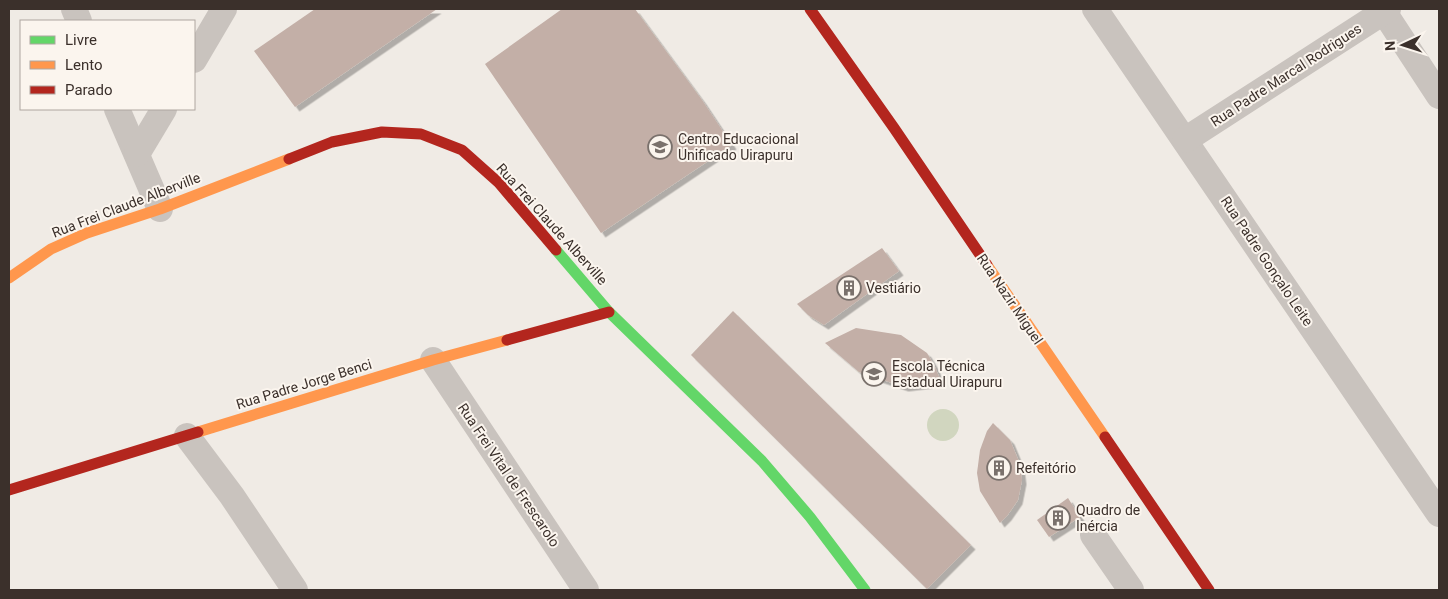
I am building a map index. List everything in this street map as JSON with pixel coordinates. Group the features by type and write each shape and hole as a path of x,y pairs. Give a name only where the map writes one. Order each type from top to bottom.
{"street":[{"path":"195,58 224,9"},
{"name":"Rua Nazir Miguel","path":"810,9 894,128 1209,590"},
{"name":"Rua Padre Gonçalo Leite","path":"1095,9 1439,514"},
{"path":"1386,10 1439,96"},
{"name":"Rua Padre Marcal Rodrigues","path":"1185,140 1386,10"},
{"path":"117,110 160,209"},
{"path":"137,154 163,110"},
{"name":"Rua Frei Claude Alberville","path":"9,278 51,249 86,233 160,209 332,142 382,132 422,134 462,150 499,183 609,312 762,461 810,518 865,590"},
{"name":"Rua Padre Jorge Benci","path":"9,490 433,360 609,312"},
{"name":"Rua Frei Vital de Frescarolo","path":"433,360 586,590"},
{"path":"187,436 232,496 295,590"},
{"path":"1093,535 1131,590"}],"green space":[{"path":"943,409 954,414 959,425 954,436 943,441 932,436 927,425 932,414"}],"building":[{"path":"315,9 437,9 295,107 254,51"},
{"path":"562,9 635,9 702,100 732,145 601,233 485,64"},
{"name":"Vestiário","path":"882,248 899,271 824,325 808,315 797,304"},
{"path":"733,311 971,545 927,589 691,355"},
{"path":"856,328 901,335 927,353 940,379 929,384 904,387 859,372 825,343"},
{"name":"Refeitório","path":"993,423 1010,440 1020,464 1022,480 1018,500 1000,523 980,491 977,473 980,450 987,431"},
{"name":"Quadro de Inércia","path":"1068,498 1080,517 1049,537 1037,520"}],"traffic: fast":[{"path":"556,250 609,312 762,461 810,517 865,590"}],"traffic: slow":[{"path":"9,278 51,249 87,233 160,209 289,159"},
{"path":"987,265 1105,437"},
{"path":"198,432 433,360 507,340"}],"traffic: jam":[{"path":"810,9 987,265"},
{"path":"289,159 332,142 382,132 421,134 462,150 499,183 556,250"},
{"path":"507,340 609,312"},
{"path":"9,490 198,432"},
{"path":"1105,437 1209,590"}],"place":[{"name":"Centro Educacional Unificado Uirapuru","path":"660,147"},
{"name":"Vestiário","path":"849,288"},
{"name":"Escola Técnica Estadual Uirapuru","path":"874,374"},
{"name":"Refeitório","path":"999,468"},
{"name":"Quadro de Inércia","path":"1058,518"}]}
